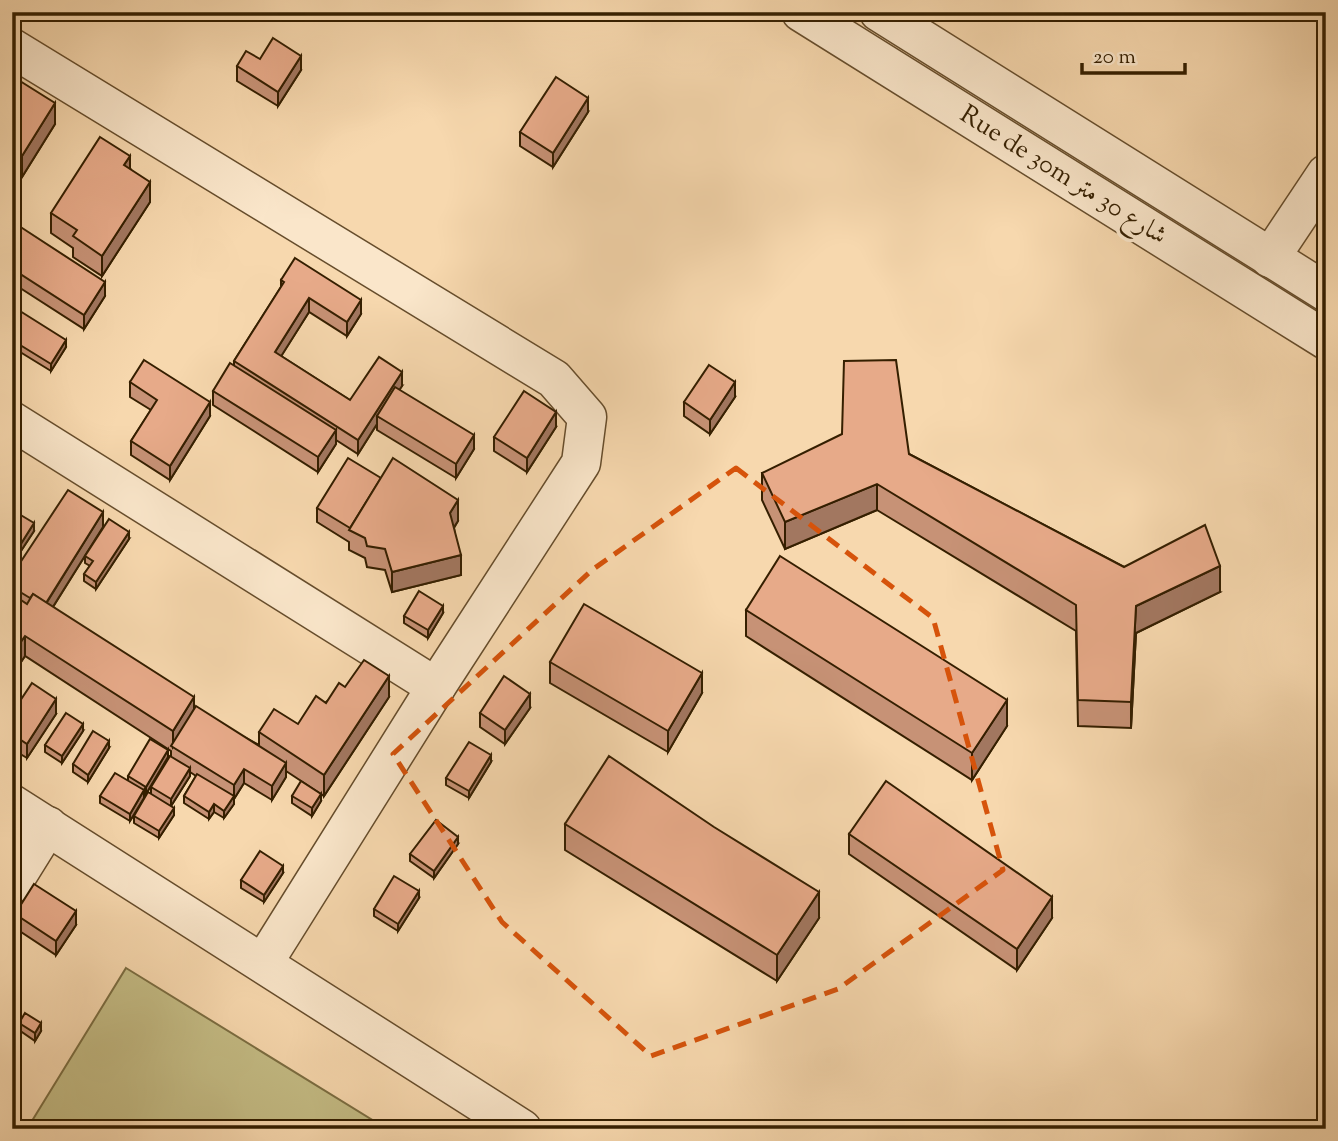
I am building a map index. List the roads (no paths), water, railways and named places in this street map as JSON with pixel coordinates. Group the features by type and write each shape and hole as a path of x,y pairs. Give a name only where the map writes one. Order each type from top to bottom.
{"street":[{"name":"Rue de 30m شارع 30 متر","path":"801,12 1326,340"},
{"name":"Rue de 30m شارع 30 متر","path":"879,12 1326,292"},
{"path":"12,48 554,379 587,417 581,463 436,687 264,962"},
{"path":"1270,258 1326,174"},
{"path":"12,421 436,687"},
{"path":"12,804 264,962 522,1129"},
{"path":"12,884 48,826"}]}
